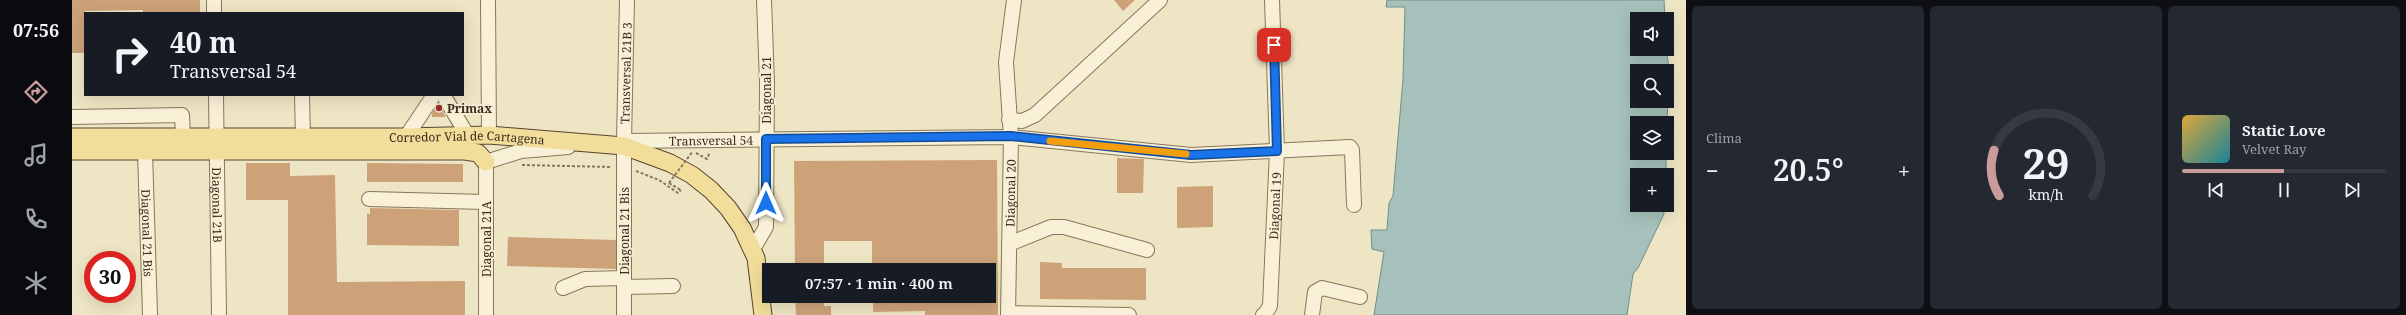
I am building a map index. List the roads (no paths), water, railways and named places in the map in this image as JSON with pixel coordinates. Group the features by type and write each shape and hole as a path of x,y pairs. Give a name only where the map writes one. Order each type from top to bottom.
{"main road":[{"name":"Corredor Vial de Cartagena","path":"72,150 144,150 303,138 489,135 598,144 624,143 670,163 692,175 711,190 728,208 753,249 758,266 763,315"},
{"name":"Corredor Vial de Cartagena","path":"72,136 183,136 218,144 465,151 478,154 486,162"}],"street":[{"path":"214,0 214,12"},
{"path":"488,0 489,135"},
{"name":"Transversal 21B 3","path":"624,143 626,0"},
{"name":"Diagonal 21","path":"753,249 766,226 764,0"},
{"name":"Diagonal 20","path":"1008,314 1011,136 1006,62 1014,0"},
{"path":"1009,120 1022,121 1035,115 1160,0"},
{"name":"Diagonal 19","path":"1264,315 1270,306 1277,151 1272,0"},
{"name":"Diagonal 21B","path":"216,96 218,144 219,315"},
{"path":"302,96 303,138"},
{"path":"406,137 439,98 468,136"},
{"path":"72,117 182,115 183,136"},
{"path":"104,116 104,136"},
{"name":"Transversal 54","path":"624,143 766,139 1011,136 1191,155 1350,147 1352,150 1354,205"},
{"name":"Diagonal 21 Bis","path":"624,143 624,315"},
{"path":"486,162 521,151 598,144"},
{"name":"Diagonal 21 Bis","path":"144,150 150,315"},
{"name":"Diagonal 21A","path":"486,162 486,315"},
{"path":"369,200 486,202"},
{"path":"1009,244 1051,227 1064,227 1147,250"},
{"path":"563,288 585,279 673,286"},
{"path":"1312,315 1315,292 1322,288 1360,298"},
{"path":"1008,314 1129,315"}],"water":[{"path":"1387,0 1664,0 1665,12 1630,12 1630,56 1667,56 1668,64 1630,64 1630,108 1668,108 1667,116 1630,116 1630,160 1666,160 1666,168 1630,168 1630,212 1664,212 1664,214 1638,268 1633,274 1627,315 1374,315 1384,252 1372,249 1371,230 1387,230 1389,203 1393,196 1403,79 1405,7 1386,7"}],"place":[{"name":"Primax","path":"439,108"}]}
